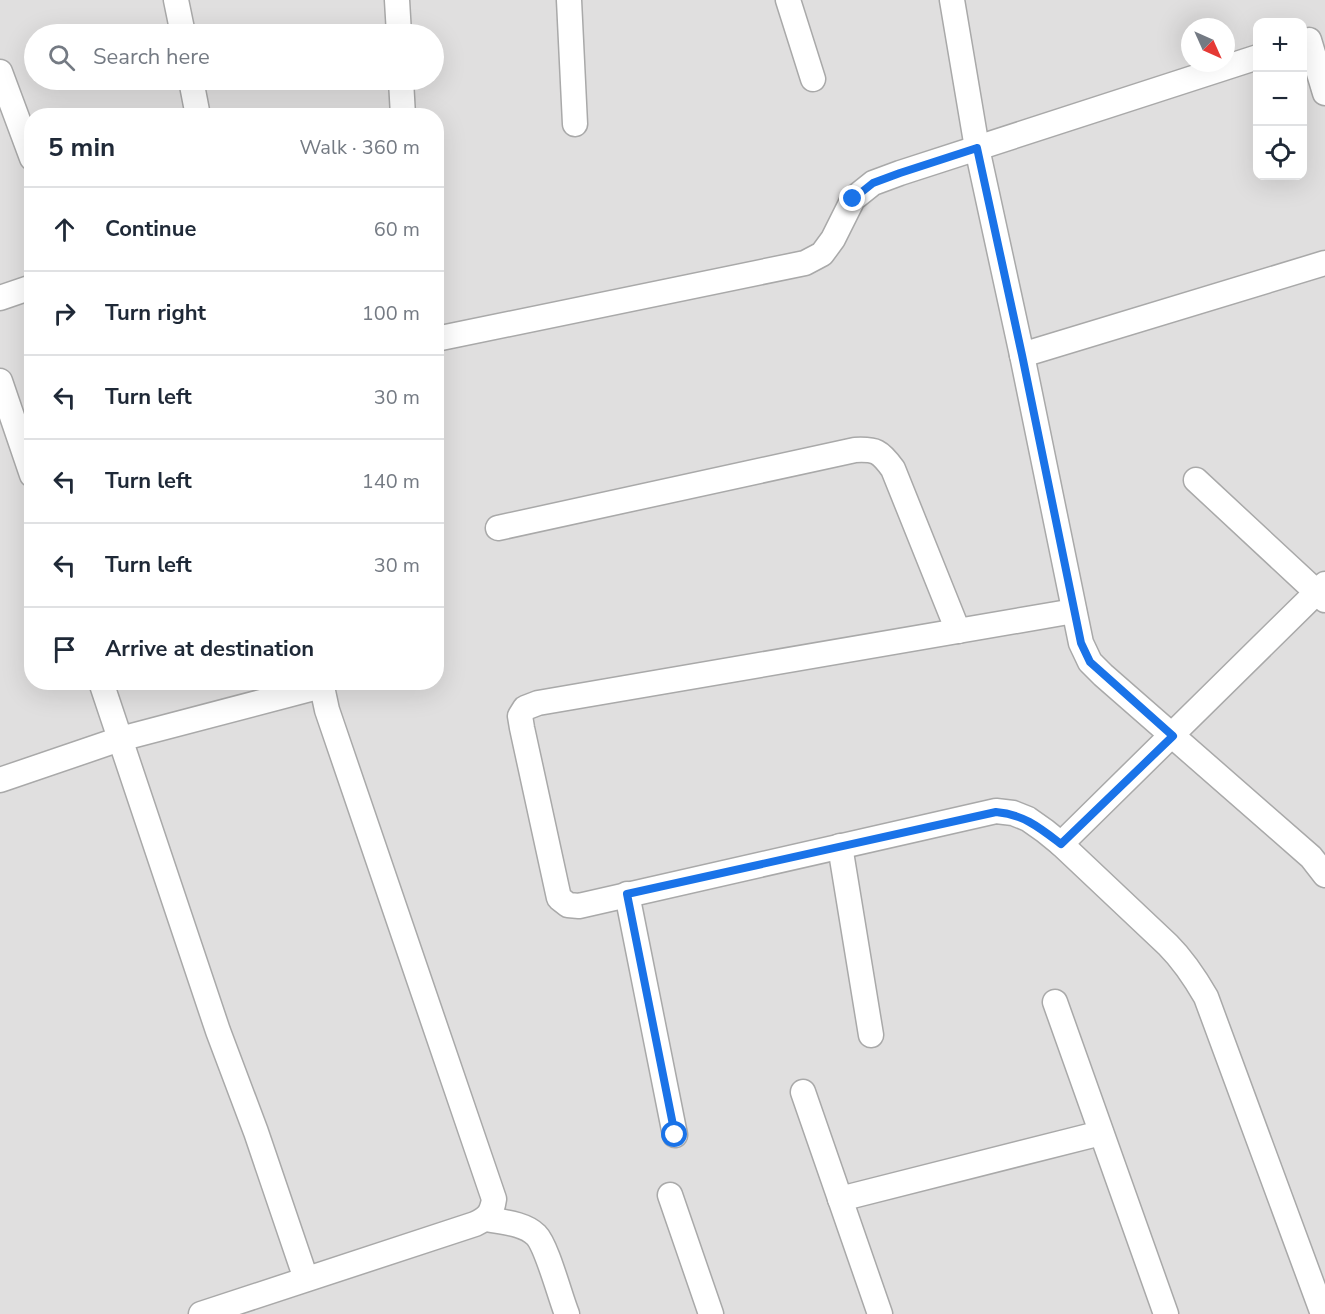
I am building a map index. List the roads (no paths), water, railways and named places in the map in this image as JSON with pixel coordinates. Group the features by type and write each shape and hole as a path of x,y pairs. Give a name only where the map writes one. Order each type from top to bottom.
{"street":[{"path":"176,0 181,24"},
{"path":"397,0 398,24"},
{"path":"568,0 575,124"},
{"path":"788,0 813,79"},
{"path":"952,0 977,148 1081,643 1090,662 1311,857 1325,875"},
{"path":"1312,39 1325,93"},
{"path":"444,337 805,263 822,254 853,199 873,183 1253,58"},
{"path":"0,72 24,136"},
{"path":"193,90 196,108"},
{"path":"402,90 403,108"},
{"path":"1022,355 1325,263"},
{"path":"0,298 24,290"},
{"path":"0,381 24,452"},
{"path":"498,528 855,450 871,449 883,455 893,469 958,631"},
{"path":"1061,844 1322,592 1196,480"},
{"path":"1074,611 549,701 525,708 520,717 559,898 568,905 579,906 996,812 1013,813 1028,819 1061,844 1185,962 1206,997 1323,1314"},
{"path":"104,690 218,1031 256,1132 306,1279"},
{"path":"0,780 120,739 299,690"},
{"path":"322,690 327,710 494,1199 493,1210 486,1219"},
{"path":"840,846 871,1035"},
{"path":"627,894 675,1135"},
{"path":"1055,1002 1166,1314"},
{"path":"803,1092 880,1314"},
{"path":"840,1199 1101,1133"},
{"path":"670,1195 711,1314"},
{"path":"201,1314 486,1219 514,1225 536,1235 543,1247 567,1314"}]}
